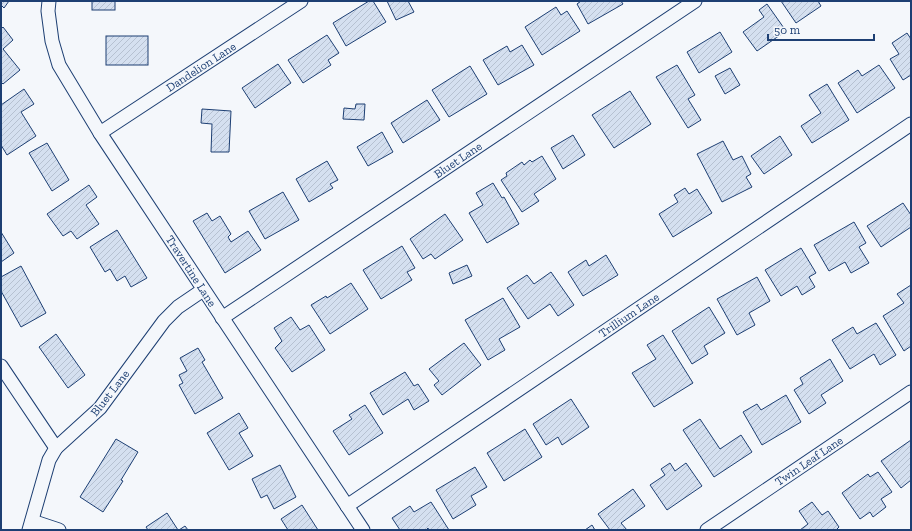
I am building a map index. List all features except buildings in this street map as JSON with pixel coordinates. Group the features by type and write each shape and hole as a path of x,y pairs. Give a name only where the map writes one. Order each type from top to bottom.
{"street":[{"name":"Travertine Lane","path":"49,1 48,11 52,41 59,65 100,133 363,530"},
{"name":"Dandelion Lane","path":"100,133 301,1"},
{"name":"Bluet Lane","path":"222,318 695,1"},
{"name":"Trillium Lane","path":"347,506 911,124"},
{"name":"Bluet Lane","path":"30,525 49,460 56,448 100,408 164,321 178,307 204,290"},
{"path":"1,366 56,448"},
{"name":"Twin Leaf Lane","path":"707,530 911,392"},
{"path":"30,525 60,530"}]}
